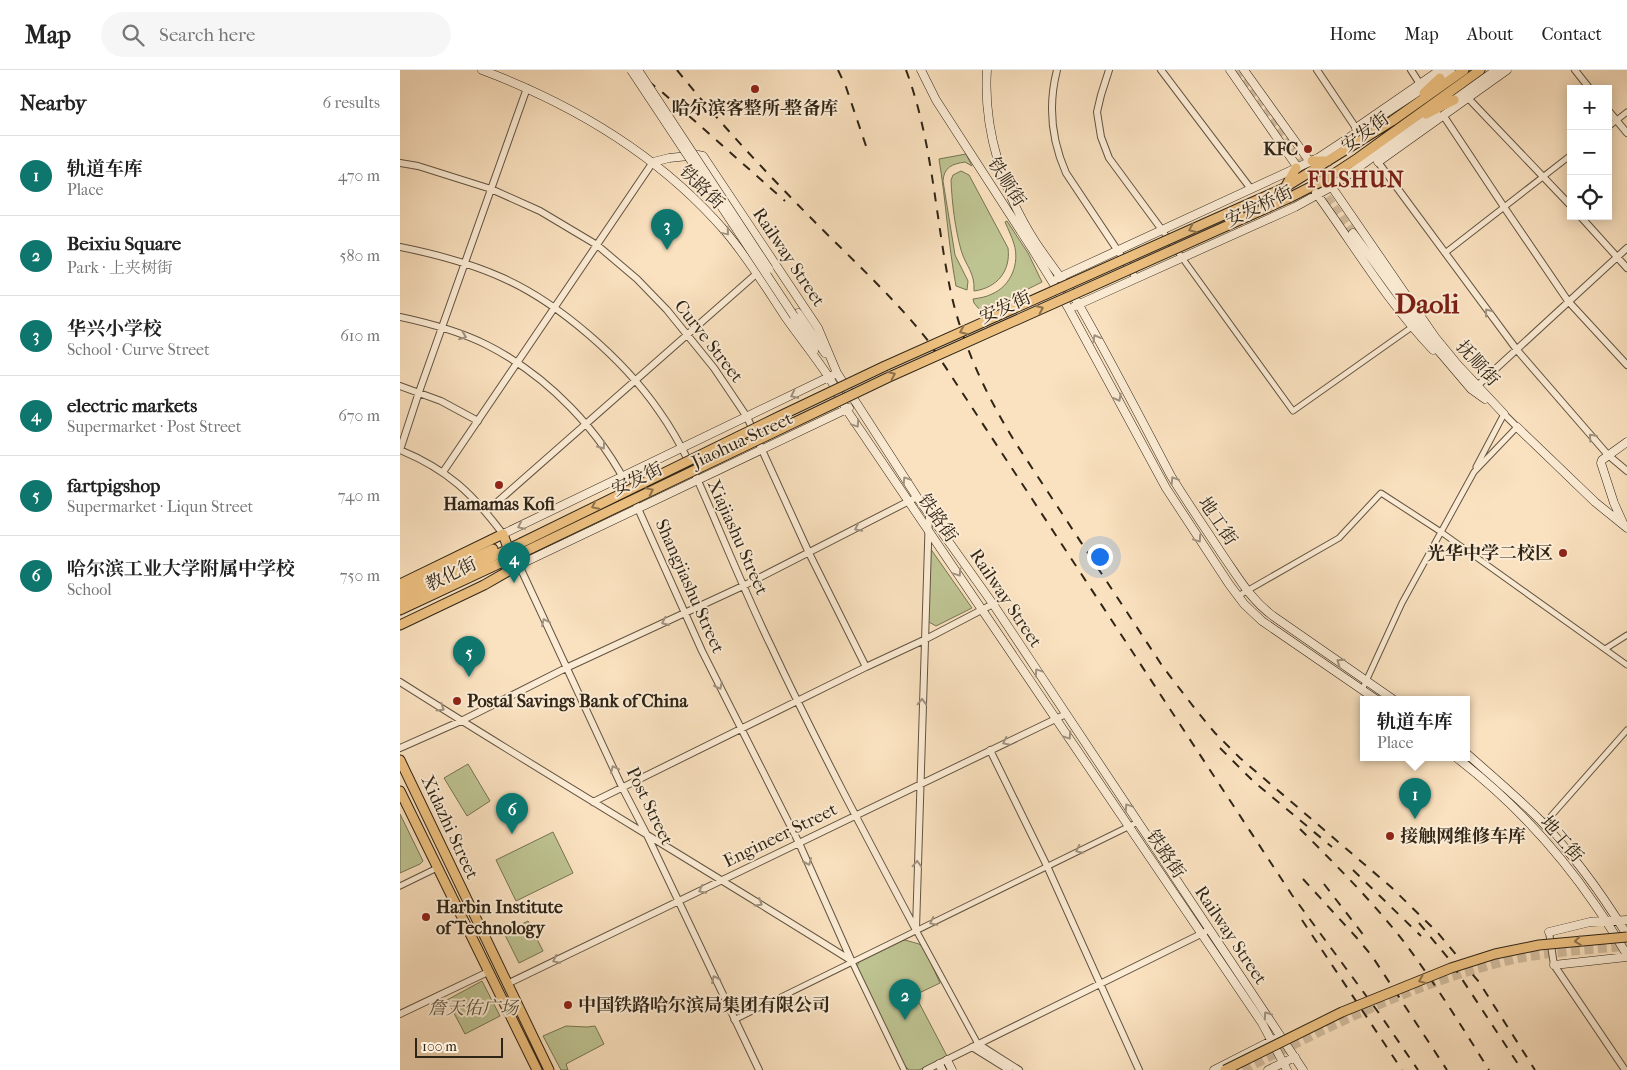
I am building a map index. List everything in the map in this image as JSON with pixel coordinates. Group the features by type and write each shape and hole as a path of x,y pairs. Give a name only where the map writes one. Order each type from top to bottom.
{"main road":[{"name":"铁路街","path":"482,70 547,97 590,120 653,162 687,192 726,232 807,349 830,377 846,409 1262,1023 1287,1070"},
{"path":"631,70 837,373"},
{"name":"铁路街","path":"638,70 796,314"},
{"name":"铁顺街","path":"921,70 936,100 1069,309"},
{"name":"铁顺街","path":"987,70 987,112 990,131 1001,170 1020,217 1078,305"},
{"path":"1230,70 1304,165"},
{"path":"1244,70 1304,165"},
{"name":"安发街","path":"1356,128 1439,72 1451,70"},
{"name":"安发街","path":"525,546 780,416 885,366 1284,188 1392,121 1464,70"},
{"name":"安发街","path":"525,546 887,378 1312,187 1328,183 1358,158 1480,70"},
{"name":"安发桥街","path":"1069,309 1318,195 1328,183 1496,70"},
{"name":"安发街","path":"1378,162 1443,114 1508,70"},
{"path":"1392,121 1439,72"},
{"name":"安发街","path":"1304,165 1328,153 1439,72"},
{"path":"1399,128 1454,100"},
{"name":"Railway Street","path":"653,162 669,158 703,156 818,328 837,373 917,497 993,604 1304,1070"},
{"path":"1284,188 1304,165 1330,160"},
{"name":"安发桥街","path":"1052,281 1304,165"},
{"name":"抚顺街","path":"1328,183 1424,322 1458,365 1504,414"},
{"name":"抚顺街","path":"1312,187 1412,327 1438,356 1457,372"},
{"name":"抚顺街","path":"1353,233 1419,325 1457,372 1471,388 1504,414"},
{"name":"地工街","path":"1078,305 1171,476 1246,591 1273,616 1388,696"},
{"name":"地工街","path":"1069,309 1166,488 1238,596 1262,621 1371,696"},
{"path":"796,314 830,377"},
{"name":"Jiaohua Street","path":"400,610 510,549 623,476 837,373"},
{"name":"Jiaohua Street","path":"400,584 638,507 857,404"},
{"path":"1517,427 1595,502 1625,526"},
{"path":"1625,526 1614,504 1601,465 1602,460 1627,442"},
{"name":"教化街","path":"400,593 510,549 525,546"},
{"name":"Jiaohua Street","path":"400,601 510,549"},
{"name":"Jiaohua Street","path":"400,625 484,585 510,549"},
{"name":"教化街","path":"400,617 492,572 510,549"},
{"name":"地工街","path":"1470,756 1508,789 1544,824 1587,876 1627,936"},
{"name":"Xidazhi Street","path":"400,760 549,1070"},
{"name":"地工街","path":"1460,761 1490,786 1531,825 1570,870 1605,920 1627,956"},
{"name":"Xidazhi Street","path":"400,791 536,1070"},
{"path":"1549,932 1605,920 1627,920"},
{"path":"1224,1070 1342,1012 1451,968 1495,954 1539,945 1627,936"},
{"path":"1554,964 1627,956"},
{"path":"1214,1070 1281,1036"},
{"path":"1268,1070 1295,1057"},
{"path":"947,1060 952,1070"}],"street":[{"path":"1056,70 1051,114 1061,161 1066,173 1136,278"},
{"path":"1109,70 1097,112 1100,137 1109,158 1293,410 1412,327"},
{"path":"1161,70 1251,188"},
{"path":"1317,70 1356,128"},
{"path":"1411,70 1420,84"},
{"path":"1575,70 1587,85"},
{"path":"400,450 464,263 527,88"},
{"path":"1468,98 1567,202"},
{"path":"1612,124 1627,112"},
{"path":"1443,114 1504,208 1568,301 1627,366"},
{"path":"1612,115 1627,133"},
{"path":"1444,254 1567,158"},
{"path":"443,472 653,162"},
{"path":"1378,162 1444,254 1517,350 1608,455 1627,471"},
{"name":"Curve Street","path":"400,163 418,166 491,189 540,211 597,245 637,279 688,334 747,417 809,553 866,667"},
{"path":"1584,220 1627,268"},
{"name":"Xiajiashu Street","path":"400,247 464,263 525,289 554,308 602,348 635,381 659,410 682,448 697,479 743,586 797,701 855,816 916,930"},
{"path":"1477,386 1627,248"},
{"path":"486,512 755,275"},
{"name":"Shangjiashu Street","path":"400,317 442,328 486,344 517,363 542,381 572,408 586,424 623,476 702,652 799,843 852,962"},
{"path":"400,386 447,404 478,421"},
{"path":"1362,690 1402,603 1504,414 1517,427 1474,472"},
{"name":"Post Street","path":"400,450 430,464 466,490 486,512 510,549 622,787 647,835 759,1070"},
{"path":"1238,596 1339,538 1381,493 1441,532 1627,664"},
{"path":"400,748 461,721 566,668 743,586 917,497"},
{"path":"929,513 916,930 975,1046 1009,1070"},
{"path":"593,802 924,640 993,604"},
{"path":"1605,649 1627,635"},
{"path":"400,682 723,880 852,962 904,1070"},
{"name":"Engineer Street","path":"508,984 1066,714"},
{"path":"1544,824 1627,730"},
{"path":"990,750 1047,866 1140,1070"},
{"path":"734,1020 1138,822"},
{"path":"400,886 437,868"},
{"path":"926,1070 941,1067 947,1060 1210,930"},
{"path":"1549,932 1554,964 1625,1070"},
{"path":"400,1014 488,972"},
{"path":"975,1046 1019,1070"}],"green space":[{"path":"966,154 972,166 965,162 953,165 945,172 943,181 955,255 968,281 967,290 956,286 939,159"},
{"path":"961,171 969,175 1008,248 1007,264 1001,277 989,286 974,291 972,274 963,256 959,242 953,206 951,180 953,175"},
{"path":"1007,221 1028,253 1042,282 988,309 979,309 973,299 987,296 999,290 1009,280 1015,266 1016,251 1005,222"},
{"path":"930,548 972,608 936,626 927,621"},
{"path":"468,764 490,801 467,816 444,778"},
{"path":"400,814 423,861 400,873"},
{"path":"553,832 573,873 516,901 496,860"},
{"path":"528,921 543,951 519,963 504,933"},
{"path":"905,940 919,944 924,948 940,983 915,995 947,1056 919,1070 909,1070 904,1065 857,966 860,960"},
{"name":"詹天佑广场","path":"482,981 500,1016 465,1034 447,1000"},
{"path":"566,1026 595,1026 604,1044 566,1064 568,1070 561,1070 543,1036"}],"tunnel":[{"path":"1237,70 1353,233"},
{"path":"1243,1070 1366,1010 1462,973 1528,957 1627,946"}],"railway":[{"path":"634,70 662,92 785,201"},
{"path":"677,70 756,160 885,292 929,342 1292,895 1381,1016 1418,1070"},
{"path":"838,70 846,87 866,146"},
{"path":"906,70 915,97 928,152 946,265 956,313 969,351 985,388 1015,442 1163,667 1215,733 1240,758 1391,887 1438,933 1479,982 1535,1070"},
{"path":"1220,748 1253,781 1332,847"},
{"path":"1300,829 1367,898 1404,942 1489,1070"},
{"path":"1353,870 1421,936"},
{"path":"1303,879 1372,956 1447,1070"},
{"path":"1324,884 1365,937"},
{"path":"1302,920 1402,1070"},
{"path":"1419,923 1448,958 1522,1070"}],"place":[{"name":"哈尔滨客整所-整备库","path":"755,89"},
{"name":"KFC","path":"1308,149"},
{"name":"华兴小学校","path":"667,250"},
{"name":"Hamamas Kofi","path":"499,485"},
{"name":"光华中学二校区","path":"1563,553"},
{"name":"electric markets","path":"514,583"},
{"name":"fartpigshop","path":"469,677"},
{"name":"Postal Savings Bank of China","path":"457,701"},
{"name":"轨道车库","path":"1415,819"},
{"name":"哈尔滨工业大学附属中学校","path":"512,834"},
{"name":"接触网维修车库","path":"1390,836"},
{"name":"Harbin Institute of Technology","path":"426,917"},
{"name":"中国铁路哈尔滨局集团有限公司","path":"568,1005"},
{"name":"Beixiu Square","path":"905,1020"}],"district":[{"name":"FUSHUN","path":"1356,179"},
{"name":"Daoli","path":"1427,303"}]}
